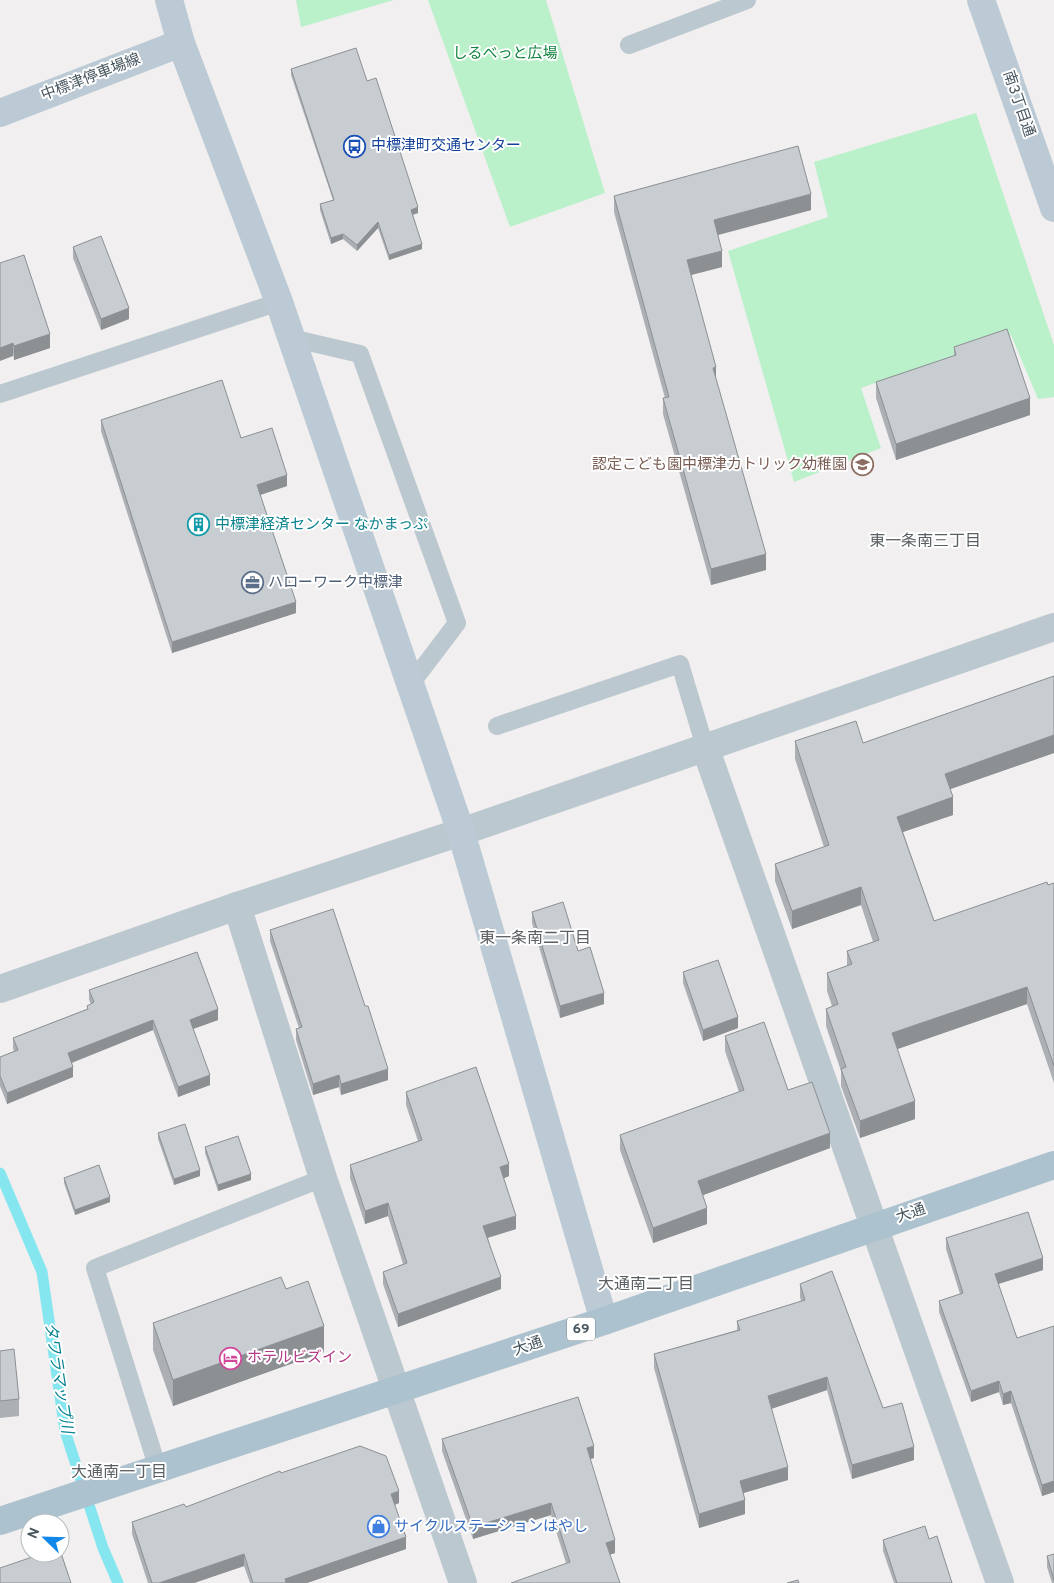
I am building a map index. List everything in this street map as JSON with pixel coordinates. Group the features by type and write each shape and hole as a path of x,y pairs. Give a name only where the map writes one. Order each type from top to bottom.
{"main road":[{"name":"大通","path":"0,1521 604,1321 1054,1165"}],"street":[{"path":"170,0 181,43 291,338 461,832 604,1321"},
{"name":"南3丁目通","path":"981,0 1054,208"},
{"name":"中標津停車場線","path":"0,113 181,43"},
{"path":"0,989 237,906 461,832 1054,627"},
{"path":"705,747 1000,1583"},
{"path":"237,906 323,1178 395,1391 463,1583"}],"lane":[{"path":"629,45 747,0"},
{"path":"0,394 278,302"},
{"path":"291,338 360,354 457,623 410,685"},
{"path":"497,726 680,664 705,747"},
{"path":"158,1469 95,1268 323,1178"}],"green space":[{"path":"296,0 394,0 301,27"},
{"name":"しるべっと広場","path":"428,0 546,0 605,193 510,227"},
{"path":"976,113 1054,345 1054,397 1038,399 1011,335 861,388 881,448 794,482 728,251 828,217 814,162"}],"building":[{"name":"中標津町交通センター","path":"356,48 367,81 376,78 418,207 411,210 422,244 389,255 378,222 357,245 343,234 331,238 320,204 334,200 291,69"},
{"path":"798,146 811,194 714,220 722,251 687,260 716,367 713,368 766,554 711,569 663,398 669,397 614,196"},
{"path":"101,236 129,308 101,319 73,247"},
{"path":"24,255 50,334 14,346 13,343 0,348 0,263"},
{"path":"1007,329 1030,398 896,444 876,382 956,355 954,347"},
{"name":"中標津経済センター なかまっぷ","path":"222,380 241,438 272,428 287,475 257,485 296,602 172,642 101,420"},
{"path":"1054,676 1054,735 945,774 953,797 897,817 934,921 1047,882 1048,885 1054,883 1054,1066 1027,987 892,1033 915,1101 860,1121 841,1069 846,1067 826,1009 838,1004 827,973 852,964 847,951 879,940 861,887 792,911 775,864 829,845 795,741 856,721 863,743"},
{"path":"563,902 578,951 590,947 604,993 560,1006 532,912"},
{"path":"333,909 365,1006 368,1006 388,1069 341,1084 339,1075 313,1084 296,1029 302,1027 270,930"},
{"path":"197,952 218,1009 190,1020 210,1075 178,1087 153,1020 68,1053 73,1067 7,1093 0,1076 0,1057 18,1050 13,1038 88,1009 87,1006 94,1002 89,990"},
{"path":"718,960 738,1017 703,1030 683,972"},
{"path":"764,1022 788,1090 812,1082 830,1133 698,1181 707,1208 653,1228 620,1135 744,1090 725,1036"},
{"path":"476,1067 509,1164 500,1167 516,1216 483,1226 501,1277 398,1314 383,1272 407,1263 388,1203 365,1211 350,1165 422,1140 406,1092"},
{"path":"185,1124 200,1170 174,1179 158,1133"},
{"path":"238,1136 251,1174 218,1185 205,1147"},
{"path":"99,1165 110,1197 75,1210 64,1178"},
{"path":"1028,1212 1043,1258 995,1274 1017,1338 1054,1326 1054,1481 1042,1485 1011,1391 1003,1394 999,1381 971,1391 939,1301 963,1293 946,1238"},
{"path":"832,1271 883,1408 902,1403 914,1447 852,1465 827,1377 768,1396 788,1467 740,1481 745,1500 699,1514 654,1354 740,1330 737,1321 805,1300 800,1284"},
{"path":"281,1277 286,1289 308,1281 324,1326 173,1380 153,1323"},
{"path":"14,1349 19,1399 0,1401 0,1351"},
{"path":"578,1397 594,1446 587,1448 615,1540 606,1543 620,1583 511,1583 570,1562 551,1503 473,1527 442,1439"},
{"path":"360,1446 386,1456 399,1491 391,1494 406,1537 285,1579 286,1583 253,1583 244,1554 159,1583 152,1583 132,1522 184,1504 186,1507 280,1471 281,1473"},
{"path":"925,1526 929,1539 937,1536 952,1583 897,1583 883,1540"},
{"path":"1054,1554 1054,1580 1047,1556"},
{"path":"20,1561 20,1563 64,1563 71,1583 0,1583 0,1568"},
{"path":"798,1580 799,1583 787,1583"}],"waterway":[{"name":"タワラマップ川","path":"0,1173 42,1272 65,1431 103,1548 118,1583"}],"place":[{"name":"中標津町交通センター","path":"355,146"},
{"name":"認定こども園中標津カトリック幼稚園","path":"863,465"},
{"name":"中標津経済センター なかまっぷ","path":"199,525"},
{"name":"ハローワーク中標津","path":"252,583"},
{"name":"ホテルビズイン","path":"231,1358"},
{"name":"サイクルステーションはやし","path":"378,1527"}],"district":[{"name":"東一条南三丁目","path":"925,542"},
{"name":"東一条南二丁目","path":"535,939"},
{"name":"大通南二丁目","path":"646,1285"},
{"name":"大通南一丁目","path":"119,1473"}]}
